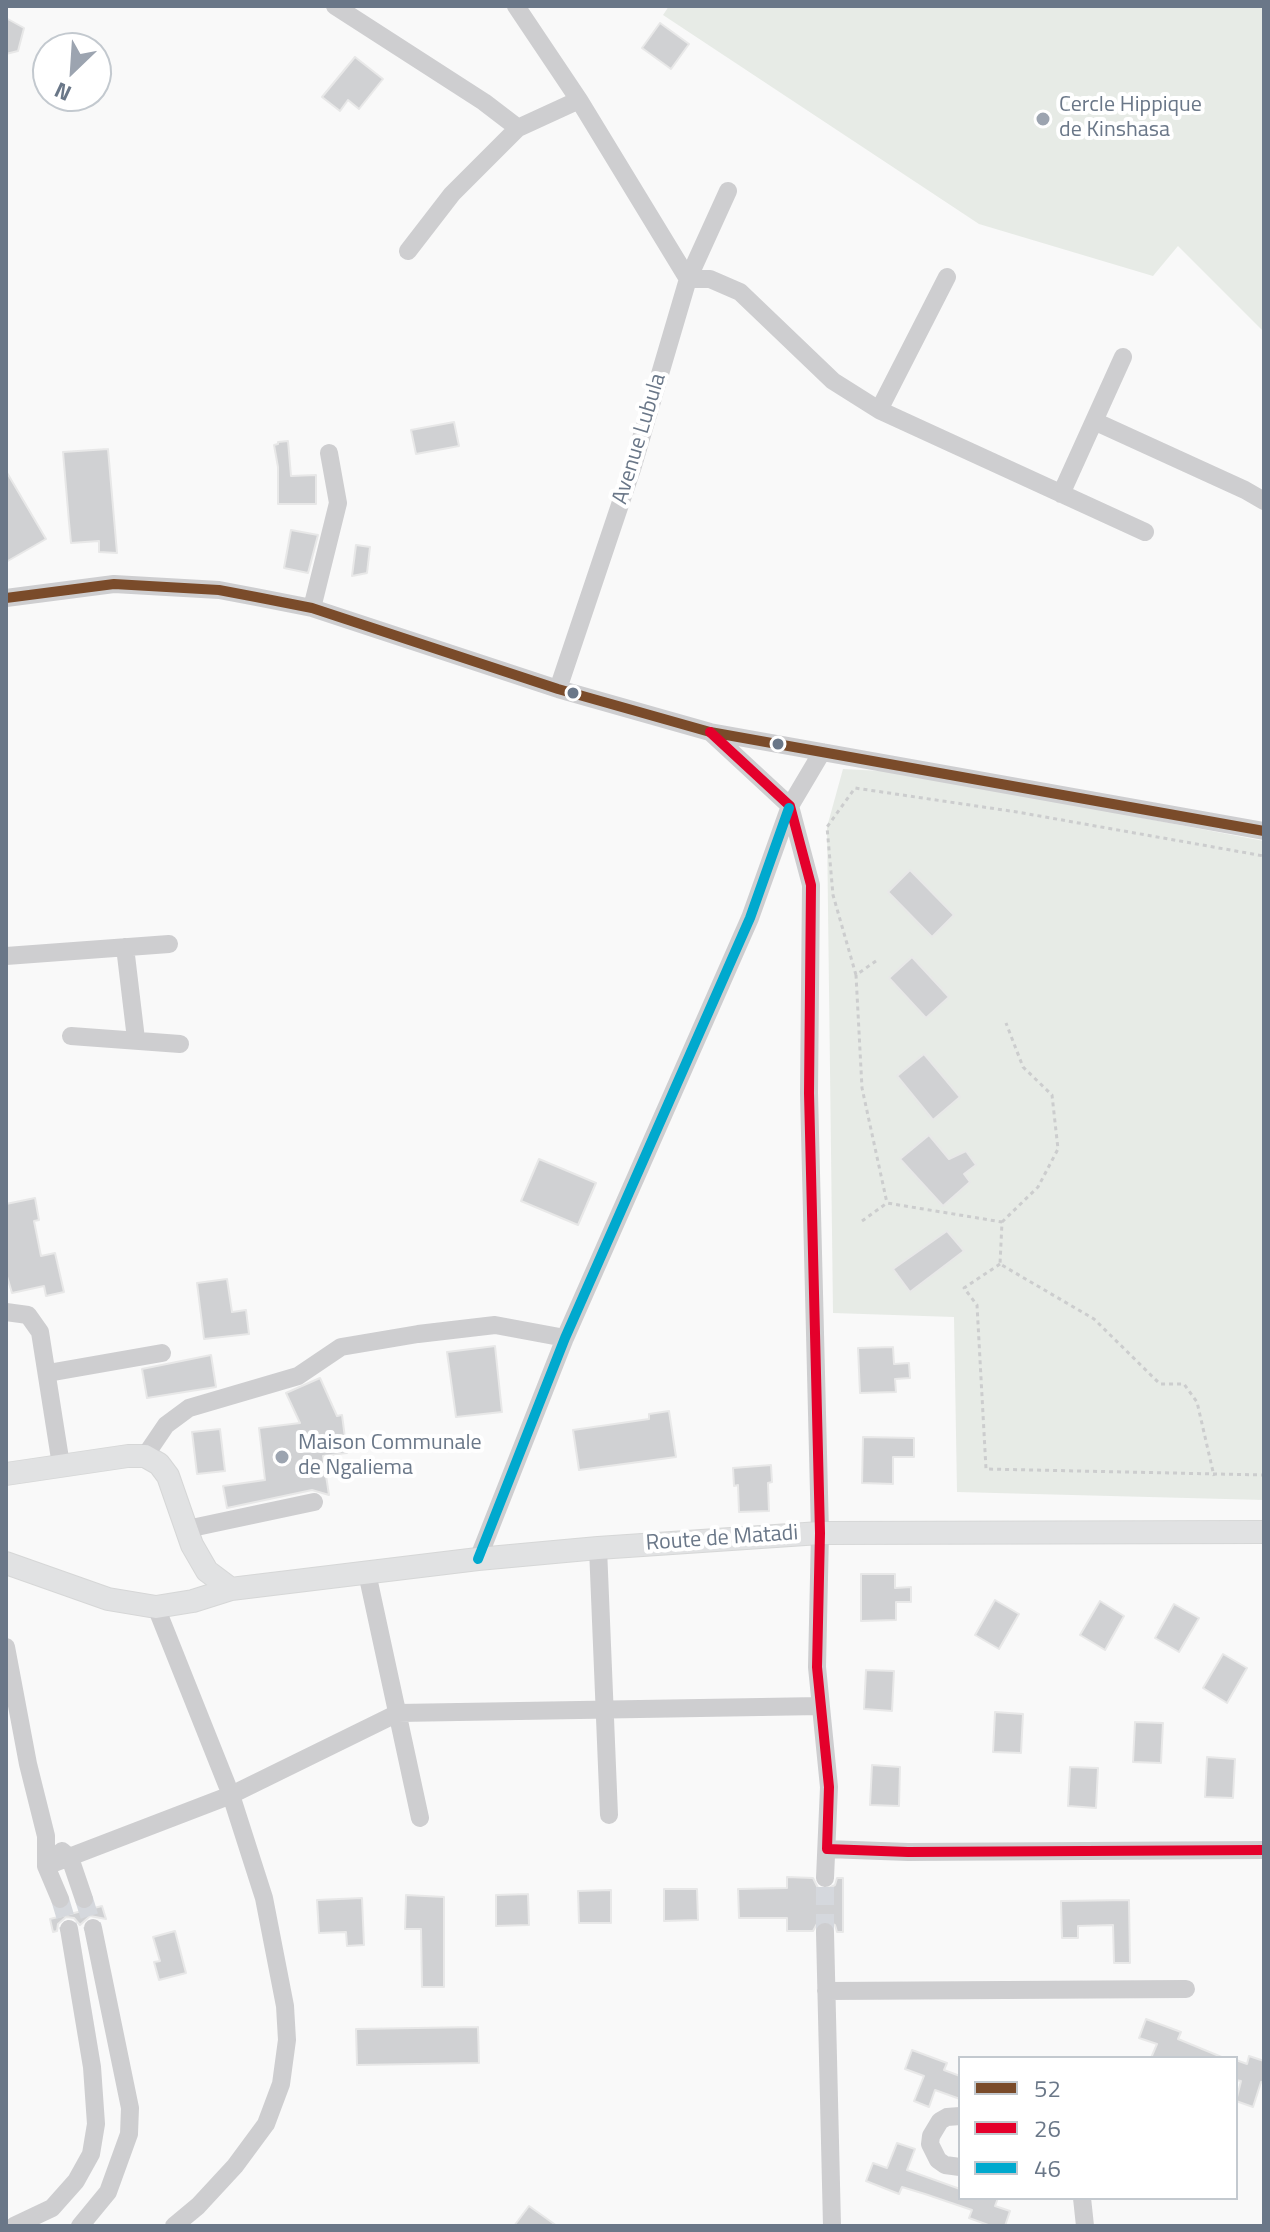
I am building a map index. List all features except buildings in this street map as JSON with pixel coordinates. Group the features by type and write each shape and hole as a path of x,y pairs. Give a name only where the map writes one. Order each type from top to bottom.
{"main road":[{"path":"6,1474 145,1456 159,1464 168,1476 192,1545 207,1571 231,1589"},
{"name":"Route de Matadi","path":"6,1563 108,1599 156,1607 193,1601 231,1589 598,1548 820,1533 1264,1532"}],"street":[{"path":"335,6 484,102 518,128"},
{"path":"516,6 579,100 688,279 710,279 740,292 833,381 879,410 1145,532"},
{"path":"408,251 452,194 518,128 579,100"},
{"name":"Avenue Lubula","path":"558,689 632,469 688,279 728,191"},
{"path":"879,410 947,277"},
{"path":"1061,494 1123,357"},
{"path":"1094,421 1264,501"},
{"path":"312,608 338,503 329,453"},
{"path":"6,598 114,584 219,590 312,608 558,689 710,732 1264,831"},
{"path":"710,732 790,806 811,885 809,1093 820,1533 817,1667 829,1787 825,1878"},
{"path":"478,1559 565,1338 750,918 790,806 822,752"},
{"path":"6,956 169,944"},
{"path":"125,947 136,1039"},
{"path":"71,1036 180,1044"},
{"path":"6,1312 28,1315 40,1332 61,1465"},
{"path":"145,1456 166,1425 189,1408 298,1376 341,1347 495,1325 565,1338"},
{"path":"48,1373 162,1353"},
{"path":"187,1529 314,1502"},
{"path":"598,1548 609,1815"},
{"path":"367,1573 420,1818"},
{"path":"156,1607 231,1795 264,1898 285,2006 287,2040 281,2084 266,2124 226,2176 174,2226"},
{"path":"6,1647 28,1764 46,1836 46,1866 60,1899"},
{"path":"46,1866 231,1795 398,1713 821,1706"},
{"path":"46,1836 70,1858 84,1899"},
{"path":"827,1849 908,1852 1264,1850"},
{"path":"80,2226 108,2192 129,2134 130,2108 93,1928"},
{"path":"14,2226 52,2208 76,2181 91,2154 96,2124 92,2067 69,1929"},
{"path":"825,1932 832,2226"},
{"path":"826,1991 1186,1989"},
{"path":"958,2116 940,2121 930,2144 938,2160 945,2165 958,2167"},
{"path":"1082,2200 1085,2226"}],"path":[{"path":"887,1203 862,1088 856,975 833,895 827,827 855,788 1017,812 1264,856"},
{"path":"856,975 876,961"},
{"path":"1000,1264 1002,1222 1038,1187 1058,1149 1052,1095 1023,1067 1006,1023"},
{"path":"862,1221 887,1203 1002,1222"},
{"path":"1000,1264 1094,1319 1160,1384 1184,1384 1197,1402 1214,1476"},
{"path":"1000,1264 964,1288 977,1305 986,1469 1264,1475"}],"shaded area":[{"name":"Cercle Hippique de Kinshasa","path":"669,6 1264,6 1264,332 1178,246 1153,276 979,224 663,15"},
{"path":"843,769 901,772 1264,841 1264,1500 957,1492 954,1317 833,1313 827,827"}],"tunnel":[{"path":"825,1878 825,1932"},
{"path":"60,1899 69,1929"},
{"path":"84,1899 93,1928"}],"transit line":[{"name":"52","path":"6,598 114,584 219,590 312,608 558,689 710,732 1264,831"},
{"name":"26","path":"710,732 790,806 811,885 809,1093 820,1533 817,1667 829,1787 827,1849 908,1852 1264,1850"},
{"name":"46","path":"478,1559 565,1338 750,918 789,808"}],"place":[{"name":"Cercle Hippique de Kinshasa","path":"1043,119"},
{"name":"Maison Communale de Ngaliema","path":"282,1457"}]}
